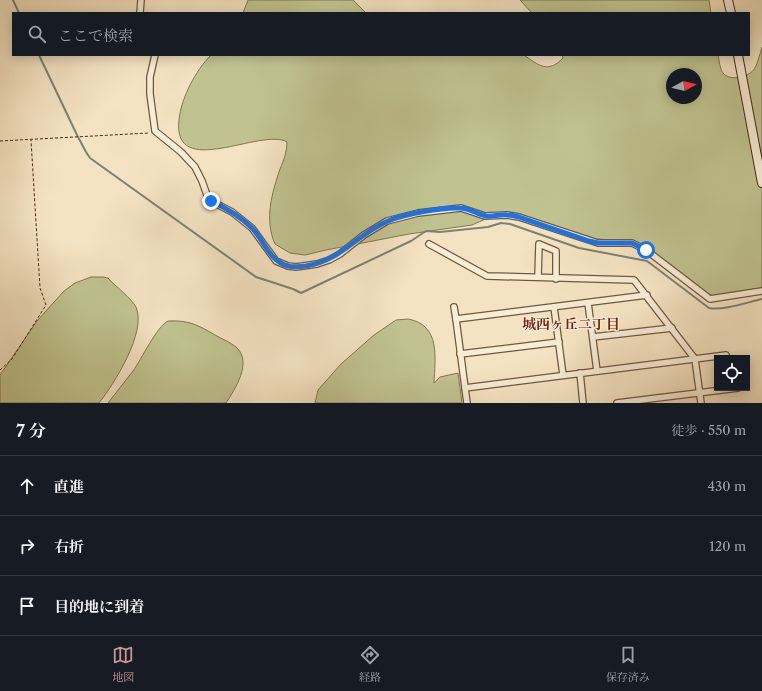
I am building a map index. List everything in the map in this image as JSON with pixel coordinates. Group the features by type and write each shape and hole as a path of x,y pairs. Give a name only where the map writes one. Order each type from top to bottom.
{"street":[{"path":"140,12 141,0"},
{"path":"728,0 730,12"},
{"path":"155,56 150,77 150,94 155,130 181,152 195,167 211,201 232,212 252,228 276,261 288,266 296,267 317,264 329,260 340,254 364,235 387,221 418,213 461,208 485,216 507,214 519,217 598,243 632,243 646,250 710,298 762,291"},
{"path":"738,56 762,183"},
{"path":"429,244 487,276 634,280 695,359 701,403"},
{"path":"538,277 539,244 556,251 556,279"},
{"path":"456,319 647,295"},
{"path":"588,303 597,371"},
{"path":"454,307 466,403"},
{"path":"554,307 563,375"},
{"path":"593,337 672,328"},
{"path":"460,354 559,342"},
{"path":"465,388 714,357"},
{"path":"580,373 583,403"},
{"path":"617,403 715,391"}],"path":[{"path":"0,141 134,135 148,133 155,130"},
{"path":"0,370 12,359 46,305 40,288 31,140"}],"green space":[{"path":"248,0 353,0 365,12 243,12"},
{"path":"520,0 709,0 711,12 531,12"},
{"path":"762,47 762,287 750,292 710,297 672,268 626,241 584,238 518,215 497,214 472,225 409,234 305,255 290,253 275,244 270,225 270,206 277,178 285,156 287,142 275,139 204,150 189,147 181,138 179,120 180,112 190,85 200,68 210,56 525,56 539,65 548,67 558,63 563,58 562,56 718,56 720,67 726,76 735,78 745,76 755,68"},
{"path":"91,277 108,278 136,307 138,318 137,330 127,357 113,384 99,403 0,403 0,375 37,321 64,291 75,283"},
{"path":"408,319 419,322 431,335 435,353 434,383 440,377 458,373 462,403 315,403 318,390 341,364 374,335 396,320"},
{"path":"168,321 188,322 198,326 236,347 241,353 243,368 241,375 226,403 108,403 133,371 159,329"}],"waterway":[{"path":"13,0 19,12"},
{"path":"39,56 77,135 90,158 256,277 301,293 411,241 426,231 440,232 488,227 501,223 510,224 579,248 647,261 709,308 715,309 728,307 762,299"}],"district":[{"name":"城西ヶ丘二丁目","path":"571,324"}],"route":[{"path":"211,201 232,212 252,228 276,261 288,266 296,267 317,264 329,260 340,254 364,235 387,221 418,213 450,208 461,208 485,216 507,214 589,241 598,243 632,243 646,250"}]}
